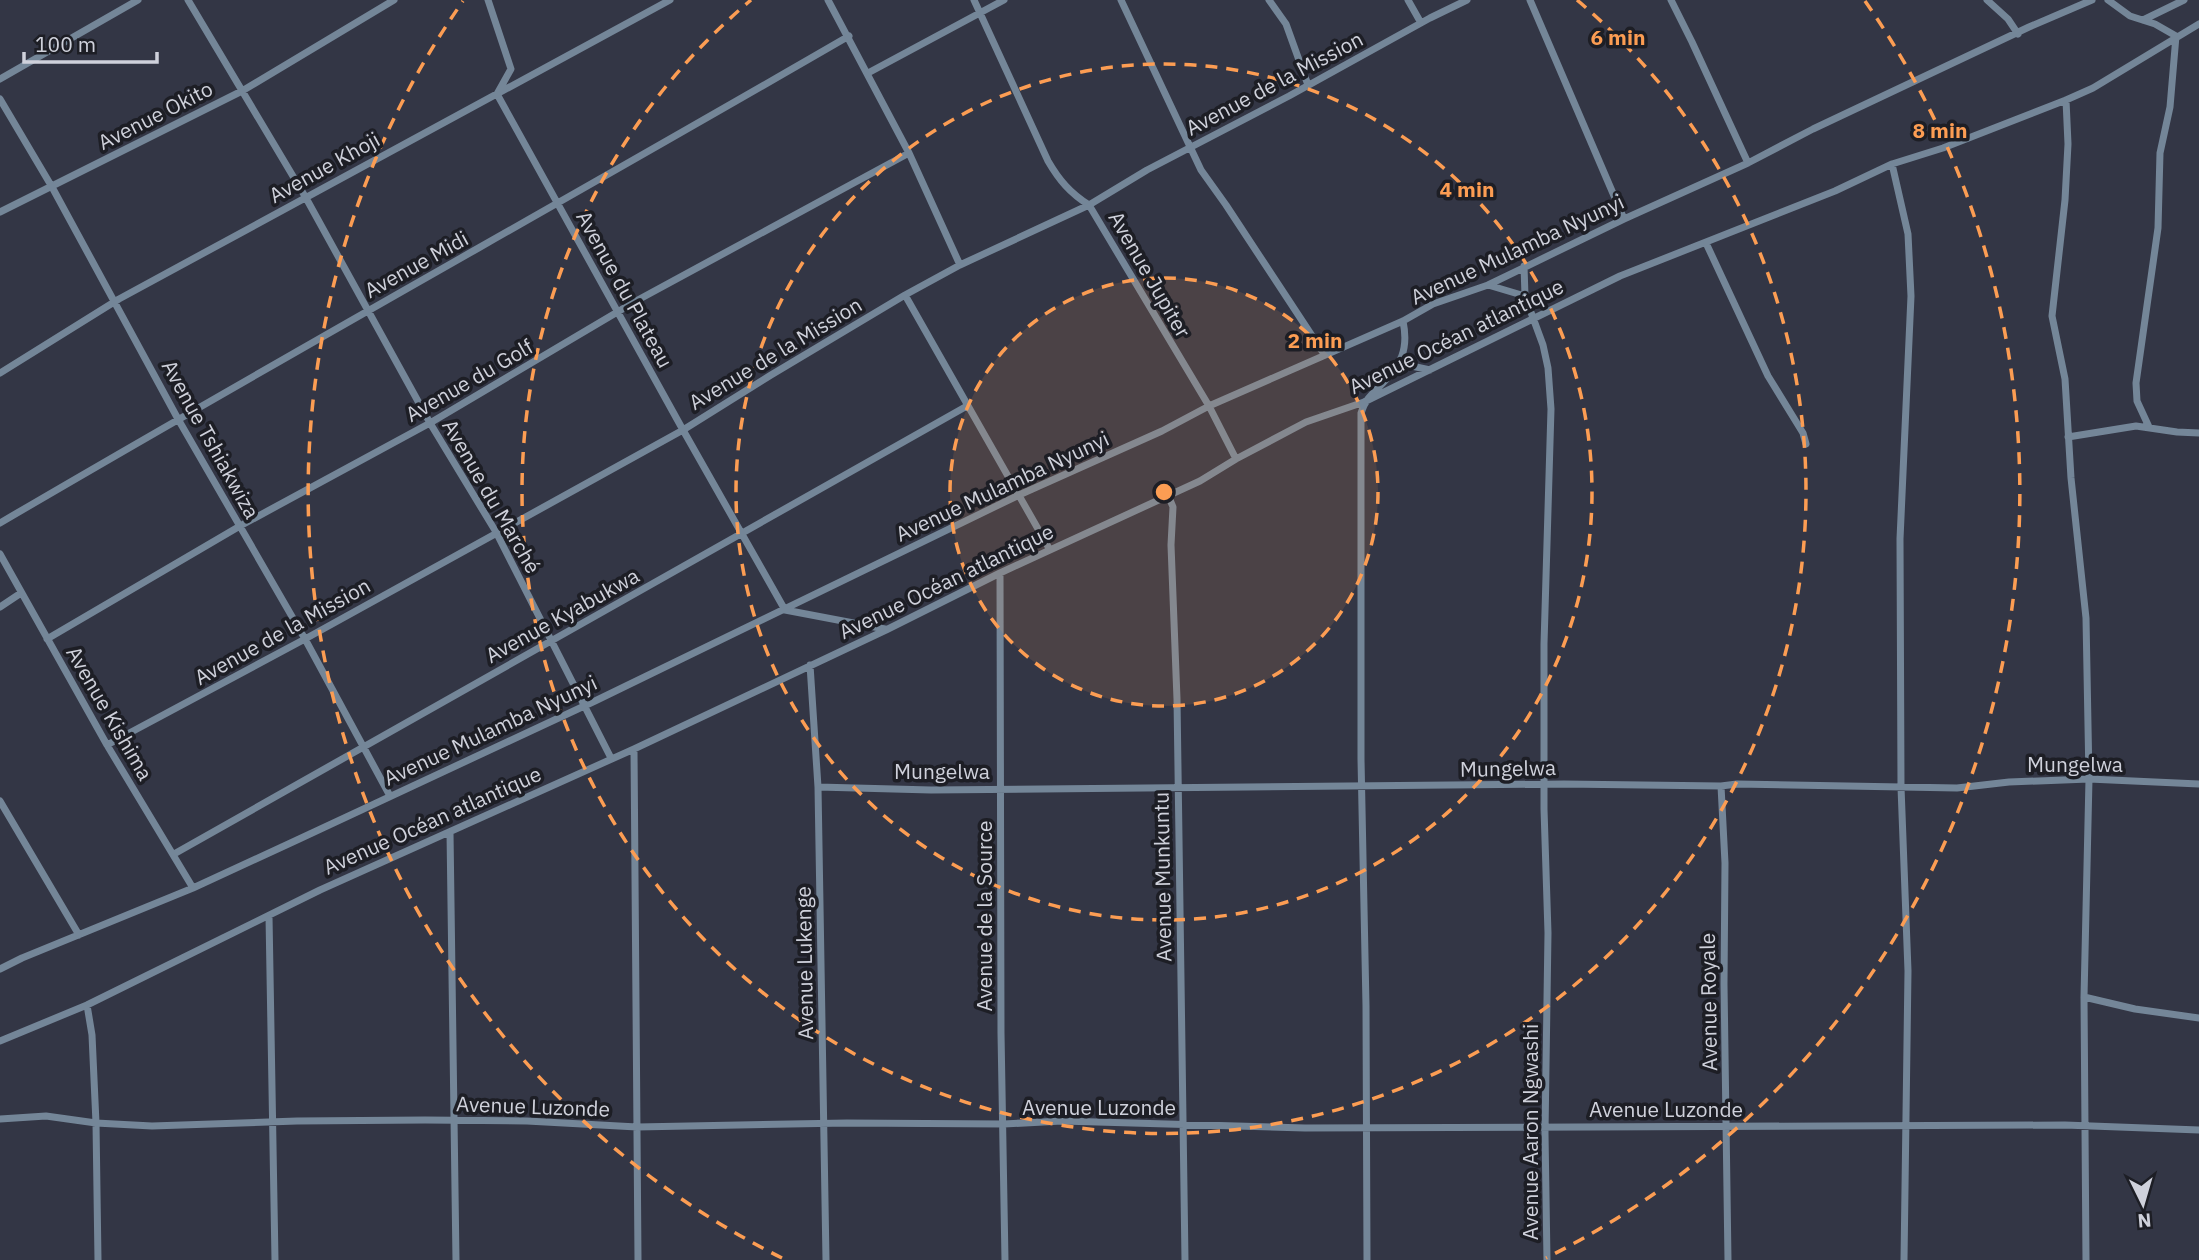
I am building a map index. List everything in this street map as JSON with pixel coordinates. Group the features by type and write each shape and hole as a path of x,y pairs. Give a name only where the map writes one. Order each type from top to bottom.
{"street":[{"path":"0,79 138,0"},
{"name":"Avenue du Marché","path":"188,0 306,198 430,424 496,532 611,758"},
{"name":"Avenue Okito","path":"0,212 242,91 394,0"},
{"path":"488,0 511,69 497,94"},
{"name":"Avenue Khoji","path":"0,373 114,302 670,0"},
{"path":"828,0 909,153 960,265"},
{"name":"Avenue Jupiter","path":"974,0 1048,161 1059,180 1072,194 1089,205 1209,406 1237,459"},
{"path":"868,73 1004,0"},
{"path":"1121,0 1200,170 1324,354"},
{"path":"1269,0 1286,24 1308,85"},
{"path":"1408,0 1421,23"},
{"name":"Avenue de la Mission","path":"107,745 683,430 905,295 960,265 1089,205 1147,170 1467,0"},
{"path":"1530,0 1624,219"},
{"path":"1671,0 1748,163"},
{"path":"1987,0 2008,19 2018,34"},
{"name":"Avenue Mulamba Nyunyi","path":"0,969 193,888 584,706 1018,495 1324,354 1403,321 1433,304 1488,285 1748,163 1813,129 2092,0"},
{"path":"2108,0 2130,16 2176,36"},
{"path":"2143,20 2184,0"},
{"path":"2086,1260 2084,997 2089,779 2086,618 2065,379 2052,316 2065,200 2068,144 2066,100 2093,88 2199,24"},
{"name":"Avenue Midi","path":"0,523 849,36"},
{"path":"2150,428 2137,401 2136,383 2158,228 2160,153 2170,107 2176,36"},
{"name":"Avenue du Plateau","path":"497,94 785,610"},
{"name":"Avenue Tshiakwiza","path":"0,99 52,187 178,419 390,796"},
{"name":"Avenue Océan atlantique","path":"0,1041 87,1005 320,890 634,748 1000,573 1200,481 1306,422 1364,402 1620,276 1835,191 1892,164 1909,160 2066,100"},
{"name":"Avenue du Golf","path":"47,639 240,526 430,424 618,312 909,153"},
{"path":"1892,164 1908,234 1911,296 1900,538 1901,787 1908,971 1908,1126 1904,1260"},
{"path":"1706,243 1768,376 1803,433 1806,444"},
{"path":"1488,285 1525,296 1524,266"},
{"path":"905,295 1050,550"},
{"name":"Avenue Aaron Ngwashi","path":"1525,296 1544,345 1551,409 1544,644 1548,1005 1545,1127 1547,1260"},
{"path":"1367,1260 1361,413 1364,402 1398,363 1406,341 1403,321"},
{"path":"1398,363 1430,370"},
{"name":"Avenue Kyabukwa","path":"174,854 967,407"},
{"path":"2068,437 2136,426 2199,433"},
{"name":"Avenue Munkuntu","path":"1168,495 1173,507 1171,545 1178,787 1185,1260"},
{"name":"Avenue Kishima","path":"0,554 107,745 193,888"},
{"name":"Avenue de la Source","path":"1000,573 1001,1033 1005,1260"},
{"path":"0,607 21,593"},
{"path":"785,610 886,629"},
{"name":"Avenue Lukenge","path":"810,665 818,787 826,1260"},
{"path":"634,748 638,1260"},
{"name":"Mungelwa","path":"818,787 1002,789 1737,784 1957,788 2009,782 2089,779 2199,784"},
{"name":"Avenue Royale","path":"1721,786 1725,863 1728,1260"},
{"path":"0,801 79,935"},
{"path":"450,832 456,1260"},
{"path":"269,916 275,1260"},
{"path":"2084,997 2134,1009 2199,1018"},
{"path":"87,1005 92,1035 96,1123 98,1260"},
{"name":"Avenue Luzonde","path":"0,1119 46,1116 96,1123 152,1126 297,1121 527,1121 637,1127 1004,1124 1062,1121 1367,1128 2086,1126 2199,1129"}]}
